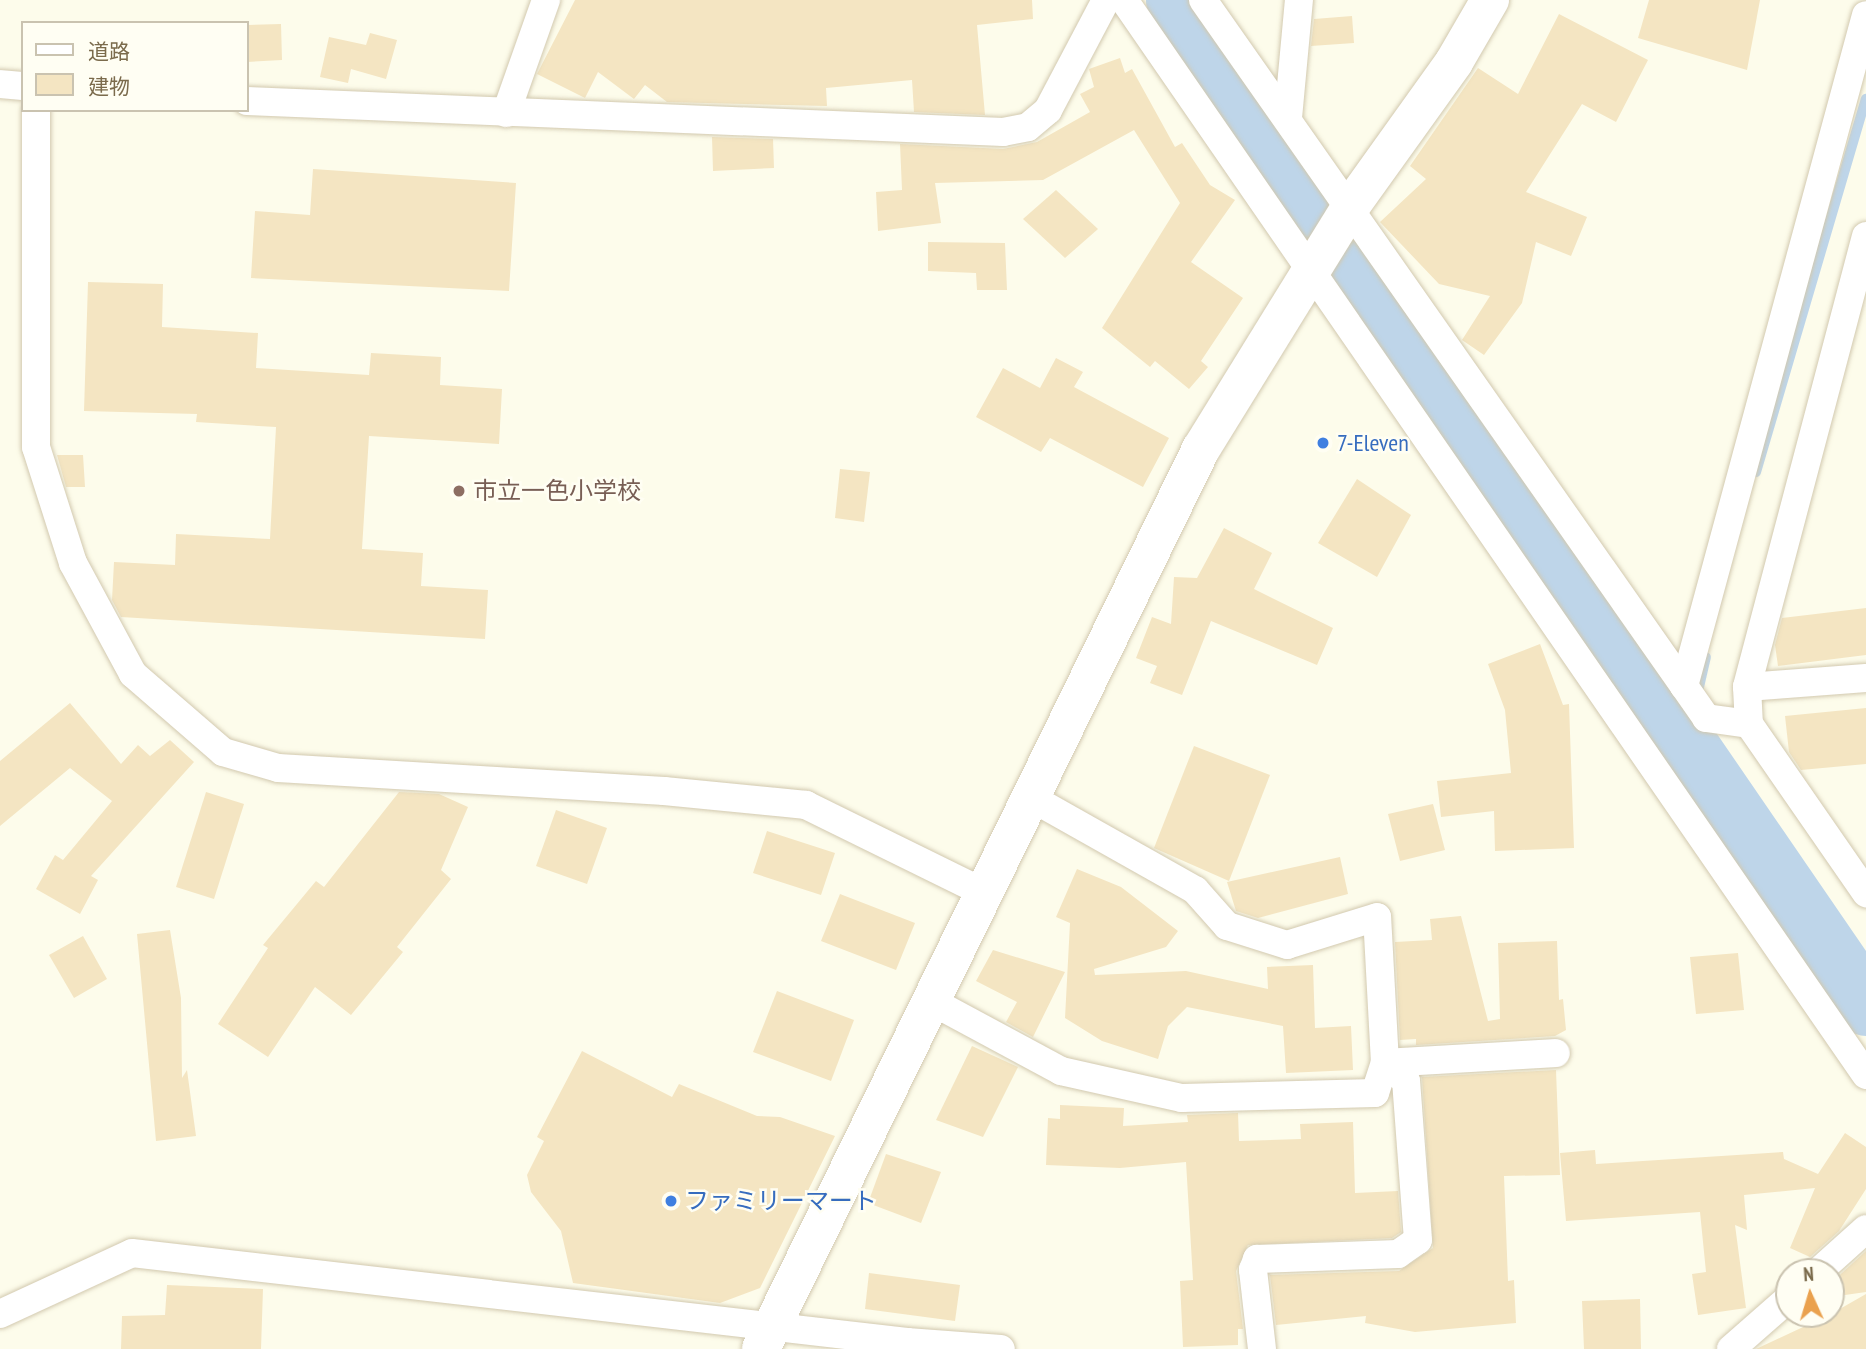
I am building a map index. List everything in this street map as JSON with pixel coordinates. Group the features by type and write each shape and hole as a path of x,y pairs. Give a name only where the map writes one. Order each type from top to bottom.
{"street":[{"path":"506,113 546,0"},
{"path":"248,100 1003,132 1028,127 1048,110 1106,0"},
{"path":"1124,0 1866,1075"},
{"path":"1203,0 1351,206 1706,718 1749,724"},
{"path":"1287,118 1299,0"},
{"path":"765,1339 987,894 1202,449 1351,206 1454,61 1490,0"},
{"path":"1686,688 1866,15"},
{"path":"0,84 21,86"},
{"path":"36,112 36,447 74,563 133,674 223,752 278,768 664,791 806,806 987,894"},
{"path":"1866,236 1747,687 1749,724 1866,893"},
{"path":"1747,687 1866,678"},
{"path":"933,1002 1061,1071 1182,1098 1375,1093 1385,1063 1377,917 1287,945 1227,926 1195,890 1032,798"},
{"path":"1385,1063 1556,1052"},
{"path":"1262,1349 1253,1270 1257,1259 1265,1254 1398,1254 1418,1240 1406,1081 1385,1063"},
{"path":"1834,1258 1866,1229"},
{"path":"0,1314 132,1253 765,1339 1001,1349"},
{"path":"1731,1349 1775,1310"}],"building":[{"path":"575,0 1032,0 1033,19 977,25 985,115 914,112 912,80 826,88 827,106 667,102 645,85 634,99 598,72 585,98 537,74"},
{"path":"1649,0 1760,0 1747,70 1638,38"},
{"path":"1559,14 1648,60 1616,122 1582,104 1526,192 1587,217 1571,256 1536,242 1522,303 1484,355 1462,340 1490,296 1439,284 1380,222 1426,179 1410,166 1478,68 1518,94"},
{"path":"1352,16 1354,43 1311,46 1314,19"},
{"path":"281,24 282,60 248,62 248,25"},
{"path":"370,33 397,40 386,79 351,69 348,83 320,77 329,37 366,45"},
{"path":"1120,58 1125,73 1132,69 1175,147 1182,143 1210,185 1235,200 1191,262 1243,298 1201,361 1208,367 1189,389 1155,361 1150,367 1102,328 1180,203 1134,130 1043,180 935,183 941,223 878,231 876,192 902,190 900,144 1003,149 1037,142 1090,112 1080,94 1094,87 1089,69"},
{"path":"712,137 773,139 774,168 713,171"},
{"path":"313,169 516,183 509,291 251,278 255,211 310,215"},
{"path":"1056,190 1098,229 1065,258 1023,219"},
{"path":"928,242 1005,243 1007,290 977,290 976,273 928,271"},
{"path":"88,282 163,284 162,327 258,333 256,368 369,375 371,353 441,357 440,385 502,389 499,444 369,436 362,549 423,553 421,586 488,590 485,639 121,617 112,600 114,562 175,565 176,534 270,539 276,427 196,422 197,414 84,411"},
{"path":"1056,358 1083,372 1074,387 1169,438 1143,487 1050,438 1041,452 976,417 1003,368 1040,388"},
{"path":"57,455 83,455 85,487 66,487"},
{"path":"840,469 870,472 864,522 835,518"},
{"path":"1357,479 1411,515 1377,577 1318,543"},
{"path":"1224,528 1272,553 1254,589 1333,628 1317,665 1211,621 1182,695 1150,683 1157,666 1136,658 1152,617 1171,624 1174,577 1197,578"},
{"path":"1866,608 1866,655 1778,666 1775,645 1782,618"},
{"path":"1540,644 1563,705 1569,704 1574,848 1495,851 1494,811 1441,817 1437,781 1511,773 1505,710 1488,664"},
{"path":"70,703 121,764 138,745 150,756 170,740 194,762 91,876 98,880 80,914 36,889 55,855 63,860 112,801 70,768 0,826 0,761"},
{"path":"1866,708 1866,764 1801,770 1789,752 1785,716"},
{"path":"1194,746 1270,775 1229,881 1154,848"},
{"path":"206,792 244,804 214,899 176,887"},
{"path":"399,792 439,794 468,807 441,870 451,879 397,947 403,952 351,1015 315,987 268,1057 218,1024 268,948 263,945 316,881 324,887"},
{"path":"1433,804 1445,850 1400,861 1388,814"},
{"path":"556,810 607,828 587,884 536,866"},
{"path":"767,831 835,853 821,895 753,873"},
{"path":"1340,857 1348,894 1258,918 1236,911 1227,882"},
{"path":"1077,869 1121,887 1178,931 1166,947 1094,969 1095,975 1186,971 1268,989 1267,967 1313,965 1315,1028 1351,1026 1353,1070 1286,1073 1283,1026 1187,1007 1168,1026 1158,1059 1102,1041 1065,1018 1070,923 1056,917"},
{"path":"840,894 915,923 896,970 821,941"},
{"path":"1461,916 1488,1021 1500,1019 1498,943 1557,941 1559,1000 1563,999 1566,1030 1555,1036 1416,1045 1416,1039 1400,1040 1395,942 1432,940 1430,919"},
{"path":"170,930 181,998 182,1078 187,1070 196,1136 156,1141 137,934"},
{"path":"83,936 107,979 74,998 49,955"},
{"path":"993,950 1065,972 1033,1037 1006,1022 1017,1002 976,981"},
{"path":"1738,953 1744,1010 1696,1014 1690,957"},
{"path":"777,991 854,1020 831,1081 753,1052"},
{"path":"972,1046 1018,1067 983,1137 936,1120"},
{"name":"ファミリーマート","path":"582,1051 672,1097 679,1084 757,1116 780,1117 835,1136 760,1288 720,1303 573,1283 561,1231 531,1192 527,1175 544,1141 537,1137"},
{"path":"1556,1070 1560,1175 1504,1176 1508,1281 1514,1280 1516,1323 1415,1332 1365,1323 1366,1316 1276,1325 1270,1275 1399,1271 1433,1248 1422,1077"},
{"path":"1060,1105 1124,1108 1123,1126 1188,1122 1187,1115 1238,1113 1239,1141 1301,1139 1300,1124 1353,1122 1355,1193 1398,1191 1401,1232 1392,1238 1248,1245 1236,1271 1243,1329 1238,1329 1238,1345 1183,1347 1180,1281 1193,1280 1186,1162 1120,1168 1046,1165 1048,1118 1060,1119"},
{"path":"1845,1133 1866,1147 1866,1189 1839,1231 1810,1257 1790,1248 1815,1188 1744,1195 1747,1230 1735,1225 1746,1308 1698,1315 1692,1274 1706,1272 1700,1212 1566,1221 1560,1153 1595,1150 1596,1164 1783,1152 1784,1159 1818,1174"},
{"path":"886,1154 941,1172 921,1223 868,1203"},
{"path":"1866,1251 1866,1292 1845,1295 1845,1270"},
{"path":"869,1273 960,1285 955,1321 865,1309"},
{"path":"167,1285 263,1289 261,1349 121,1349 122,1316 165,1315"},
{"path":"1866,1294 1866,1349 1756,1349 1801,1328 1845,1328 1845,1306"},
{"path":"1640,1299 1641,1349 1584,1349 1582,1301"}],"waterway":[{"path":"1176,0 1866,1005"},
{"path":"1756,472 1866,99"},
{"path":"1686,744 1706,657"}],"place":[{"name":"7-Eleven","path":"1323,443"},
{"name":"市立一色小学校","path":"459,491"},
{"name":"ファミリーマート","path":"671,1201"}]}
